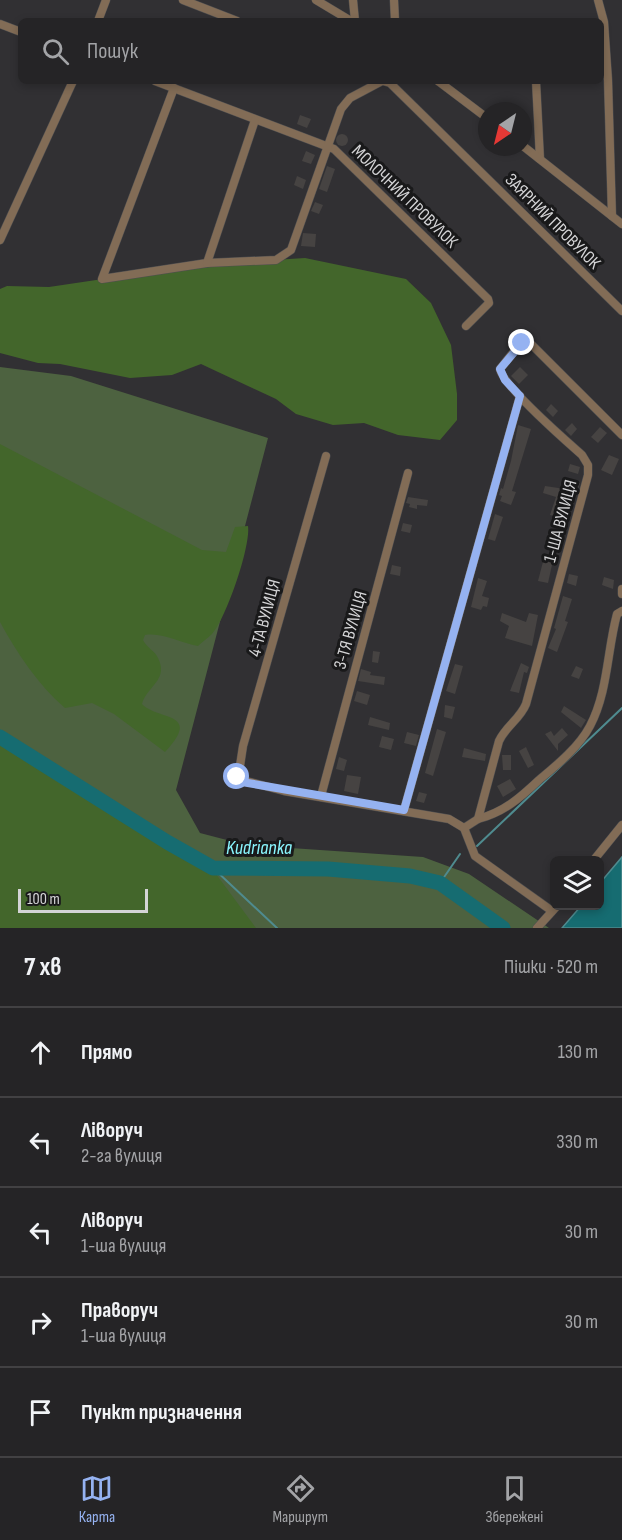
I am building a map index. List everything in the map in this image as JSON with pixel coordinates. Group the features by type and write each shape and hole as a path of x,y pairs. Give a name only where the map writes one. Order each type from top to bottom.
{"street":[{"path":"99,18 106,0"},
{"path":"183,0 229,18"},
{"path":"316,0 348,18"},
{"path":"353,0 353,18"},
{"path":"394,0 395,18"},
{"path":"598,0 603,18"},
{"path":"604,22 612,216"},
{"path":"0,24 18,31"},
{"path":"0,240 72,84"},
{"name":"МОЛОЧНИЙ ПРОВУЛОК","path":"163,84 334,149 488,299 489,303 466,326"},
{"path":"174,88 102,279 207,262 276,260 291,250 341,109 350,98 377,84"},
{"name":"ЗАЯРНИЙ ПРОВУЛОК","path":"391,84 465,153 622,311"},
{"path":"442,84 478,111"},
{"path":"536,84 540,159"},
{"path":"207,262 255,120"},
{"path":"532,153 622,224"},
{"name":"1-ША ВУЛИЦЯ","path":"478,819 499,741 505,731 521,715 526,704 588,475 588,465 582,455 520,396 505,380 500,369 517,346 527,342 622,435"},
{"path":"404,810 520,396"},
{"name":"4-ТА ВУЛИЦЯ","path":"321,796 246,783 237,777 239,762 326,456"},
{"name":"3-ТЯ ВУЛИЦЯ","path":"321,796 408,473"},
{"path":"622,589 622,594"},
{"path":"464,828 478,819 496,814 514,802 563,759 587,731 602,694 616,616 622,611"},
{"path":"321,796 449,819 464,828 476,856 550,905"},
{"path":"597,856 622,825"},
{"path":"537,928 553,910"}],"green space":[{"path":"305,258 406,279 431,303 451,345 457,394 457,420 440,440 398,435 364,423 333,425 296,414 276,399 201,364 172,375 130,378 60,364 38,363 0,353 0,289 7,286 49,287 197,265"},
{"path":"0,367 71,376 268,438 176,790 200,833 246,845 423,857 469,874 549,928 0,928"},
{"path":"0,444 202,550 226,552 235,527 248,526 242,565 224,614 212,634 198,646 152,634 145,635 143,640 157,656 161,672 142,704 179,723 180,730 176,739 165,752 114,714 92,703 65,708 29,668 0,622"},
{"path":"0,739 216,874 256,928 0,928"}],"water":[{"path":"622,857 622,928 562,928 578,910 604,910 604,878"}],"building":[{"path":"300,115 311,119 307,128 297,124"},
{"path":"342,134 348,140 342,146 336,140"},
{"path":"306,151 315,155 311,164 302,161"},
{"path":"327,166 335,169 327,192 319,189"},
{"path":"297,176 306,180 303,189 294,185"},
{"path":"315,202 323,205 319,214 311,211"},
{"path":"303,233 316,234 315,247 301,246"},
{"path":"520,367 528,375 519,384 511,376"},
{"path":"551,404 558,411 553,417 546,410"},
{"path":"572,423 577,429 571,436 565,430"},
{"path":"518,425 531,429 512,491 516,492 511,505 500,501 502,496 499,495 511,461"},
{"path":"600,427 607,433 598,443 591,437"},
{"path":"609,455 619,459 612,475 601,470"},
{"path":"570,464 580,467 578,474 568,471"},
{"path":"575,482 580,483 560,545 552,542 561,518 550,515 556,497 543,493 545,486 572,490"},
{"path":"408,497 428,500 427,506 417,505 417,509 409,507 410,504 406,503"},
{"path":"495,514 503,517 495,541 488,539"},
{"path":"403,523 412,525 410,533 401,531"},
{"path":"545,554 554,556 548,583 538,581"},
{"path":"392,565 401,567 400,576 390,574"},
{"path":"569,574 578,576 576,586 567,583"},
{"path":"604,577 614,580 613,589 602,585"},
{"path":"478,578 487,581 482,596 489,598 487,607 483,606 481,610 471,607"},
{"path":"563,596 572,599 565,621 568,622 557,652 548,648 556,629 554,628"},
{"path":"502,613 526,622 529,613 538,615 532,646 505,638 509,626 500,621"},
{"path":"373,651 380,652 378,663 372,662"},
{"path":"521,663 529,667 527,673 524,672 519,693 510,691"},
{"path":"455,664 463,666 455,694 446,691"},
{"path":"576,666 583,669 579,679 571,676"},
{"path":"361,669 371,672 370,675 385,677 384,685 358,681"},
{"path":"357,691 370,695 367,705 354,701"},
{"path":"445,705 455,707 452,719 444,717"},
{"path":"564,706 586,720 581,728 561,712"},
{"path":"370,717 390,723 389,730 368,725"},
{"path":"562,728 568,735 558,744 558,751 545,734 551,731 554,736"},
{"path":"437,729 446,732 433,776 425,773"},
{"path":"407,732 419,735 416,746 404,743"},
{"path":"382,736 394,739 391,750 379,747"},
{"path":"526,747 534,765 528,768 519,751"},
{"path":"464,748 486,754 485,761 462,757"},
{"path":"502,755 511,755 511,770 503,770"},
{"path":"339,757 347,760 344,771 336,769"},
{"path":"347,775 361,777 358,794 344,791"},
{"path":"510,779 516,789 503,797 497,786"},
{"path":"419,792 427,794 424,803 416,801"}],"waterway":[{"path":"477,846 622,708"},
{"name":"Kudrianka","path":"0,737 167,842 213,868 328,869 410,876 440,883 503,928"},
{"path":"440,883 460,854"},
{"path":"213,868 277,928"}],"route":[{"path":"237,777 242,782 404,810 520,396 502,376 500,369 517,346 522,343"}]}
